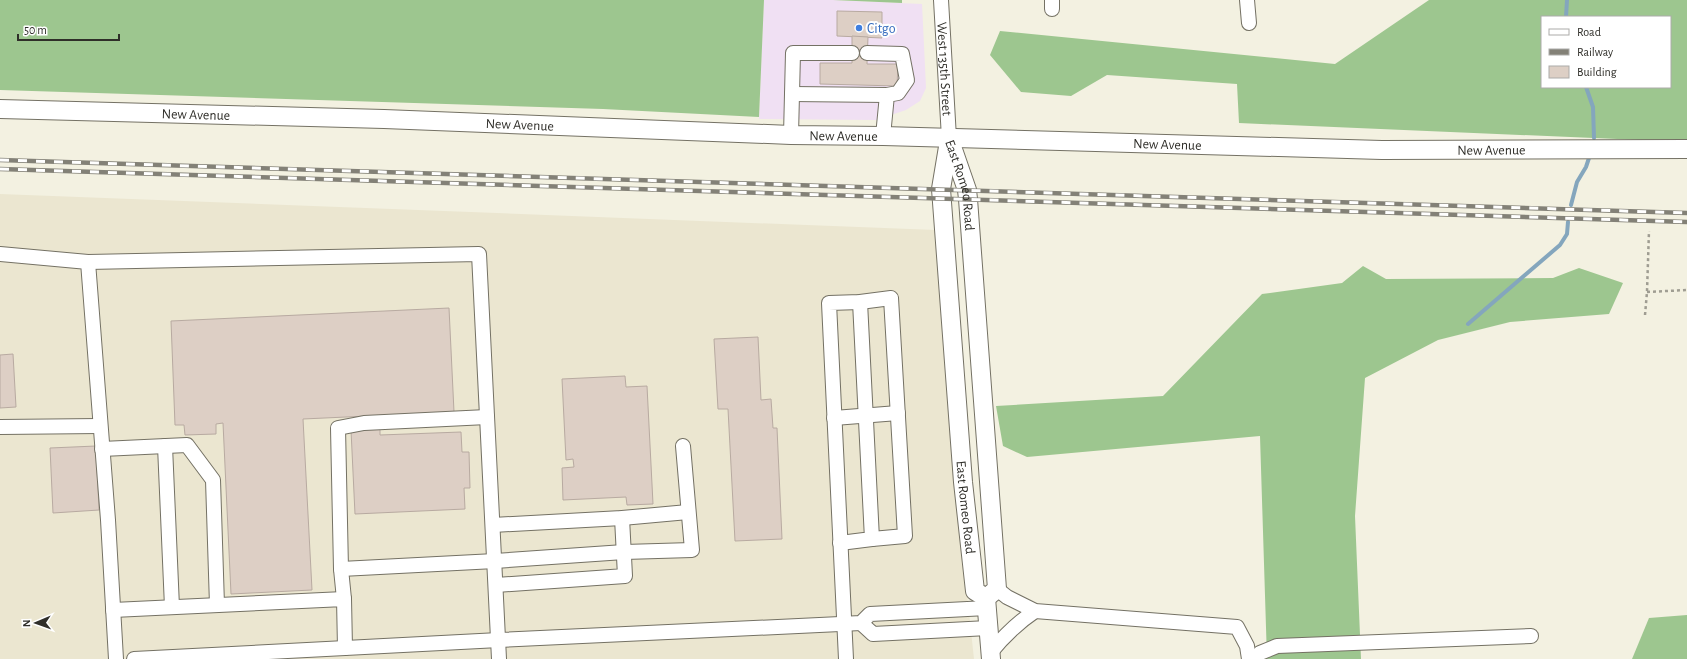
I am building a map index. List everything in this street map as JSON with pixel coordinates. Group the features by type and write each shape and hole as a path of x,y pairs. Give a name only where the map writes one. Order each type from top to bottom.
{"main road":[{"name":"New Avenue","path":"0,109 384,119 791,135 883,136 1382,150 1687,149"},
{"name":"East Romeo Road","path":"949,138 941,189 957,412 975,591 990,598"},
{"name":"East Romeo Road","path":"949,138 967,190 990,598 988,628 990,656"}],"street":[{"name":"West 135th Street","path":"941,0 949,138"},
{"path":"1247,0 1249,23"},
{"path":"791,135 793,53 852,53"},
{"path":"792,94 887,95 898,93 907,80 902,54 868,53"},
{"path":"883,136 887,95"},
{"path":"0,254 88,262 479,254 499,659"},
{"path":"88,262 116,659"},
{"path":"840,543 905,536 891,298 860,302 829,303 843,624 846,659"},
{"path":"860,302 872,539"},
{"path":"834,418 898,413"},
{"path":"345,648 338,428 364,423 487,417"},
{"path":"0,427 100,426"},
{"path":"102,449 188,445 213,480 217,605"},
{"path":"165,446 172,607"},
{"path":"342,569 624,552 692,550 683,446"},
{"path":"493,525 622,518 688,512"},
{"path":"496,585 625,576 622,518"},
{"path":"134,659 861,623 870,614 1006,597 1035,611 1237,626 1247,646 1249,659"},
{"path":"113,610 344,599"},
{"path":"990,656 1005,634 1035,611"},
{"path":"861,623 873,634 988,628"},
{"path":"1255,659 1260,653 1277,646 1531,636"}],"path":[{"path":"1645,315 1649,231"},
{"path":"1647,292 1687,290"}],"shaded area":[{"path":"764,0 833,0 922,4 926,88 920,101 906,110 876,120 759,119"},
{"path":"0,194 936,230 952,454 974,659 0,659"}],"green space":[{"path":"0,0 764,0 759,117 603,109 0,90"},
{"path":"833,0 902,0 902,3"},
{"path":"1429,0 1687,0 1687,142 1239,123 1237,84 1107,75 1071,96 1021,92 990,55 1000,31 1335,64"},
{"path":"1363,266 1386,279 1553,278 1579,268 1623,283 1609,314 1510,322 1438,340 1365,378 1355,516 1361,659 1267,659 1260,436 1027,457 1003,446 996,406 1163,396 1262,294 1342,283"},
{"path":"1687,615 1687,659 1632,659 1649,618"}],"building":[{"name":"Citgo","path":"837,11 882,12 882,38 837,36"},
{"name":"Citgo","path":"852,36 868,37 867,64 898,64 897,86 820,84 820,63 852,63"},
{"path":"449,308 454,412 303,419 312,590 231,594 223,423 216,424 216,434 185,435 184,425 175,425 171,321"},
{"path":"758,337 761,400 771,399 773,428 777,428 782,539 735,541 728,409 718,409 714,339"},
{"path":"13,354 16,407 0,408 0,355"},
{"path":"625,376 626,387 647,386 653,504 627,505 626,497 563,500 562,468 574,467 573,459 566,460 562,379"},
{"path":"380,429 380,435 461,432 462,452 469,452 470,488 464,488 465,509 355,514 351,430"},
{"path":"96,446 99,510 53,513 50,448"}],"waterway":[{"path":"1566,16 1567,0"},
{"path":"1586,88 1593,107 1594,138"},
{"path":"1571,205 1577,182 1586,167 1590,155"},
{"path":"1468,324 1560,245 1567,234 1568,222"}],"railway":[{"path":"0,160 1687,213"},
{"path":"0,169 1687,222"}],"place":[{"name":"Citgo","path":"859,28"}]}
